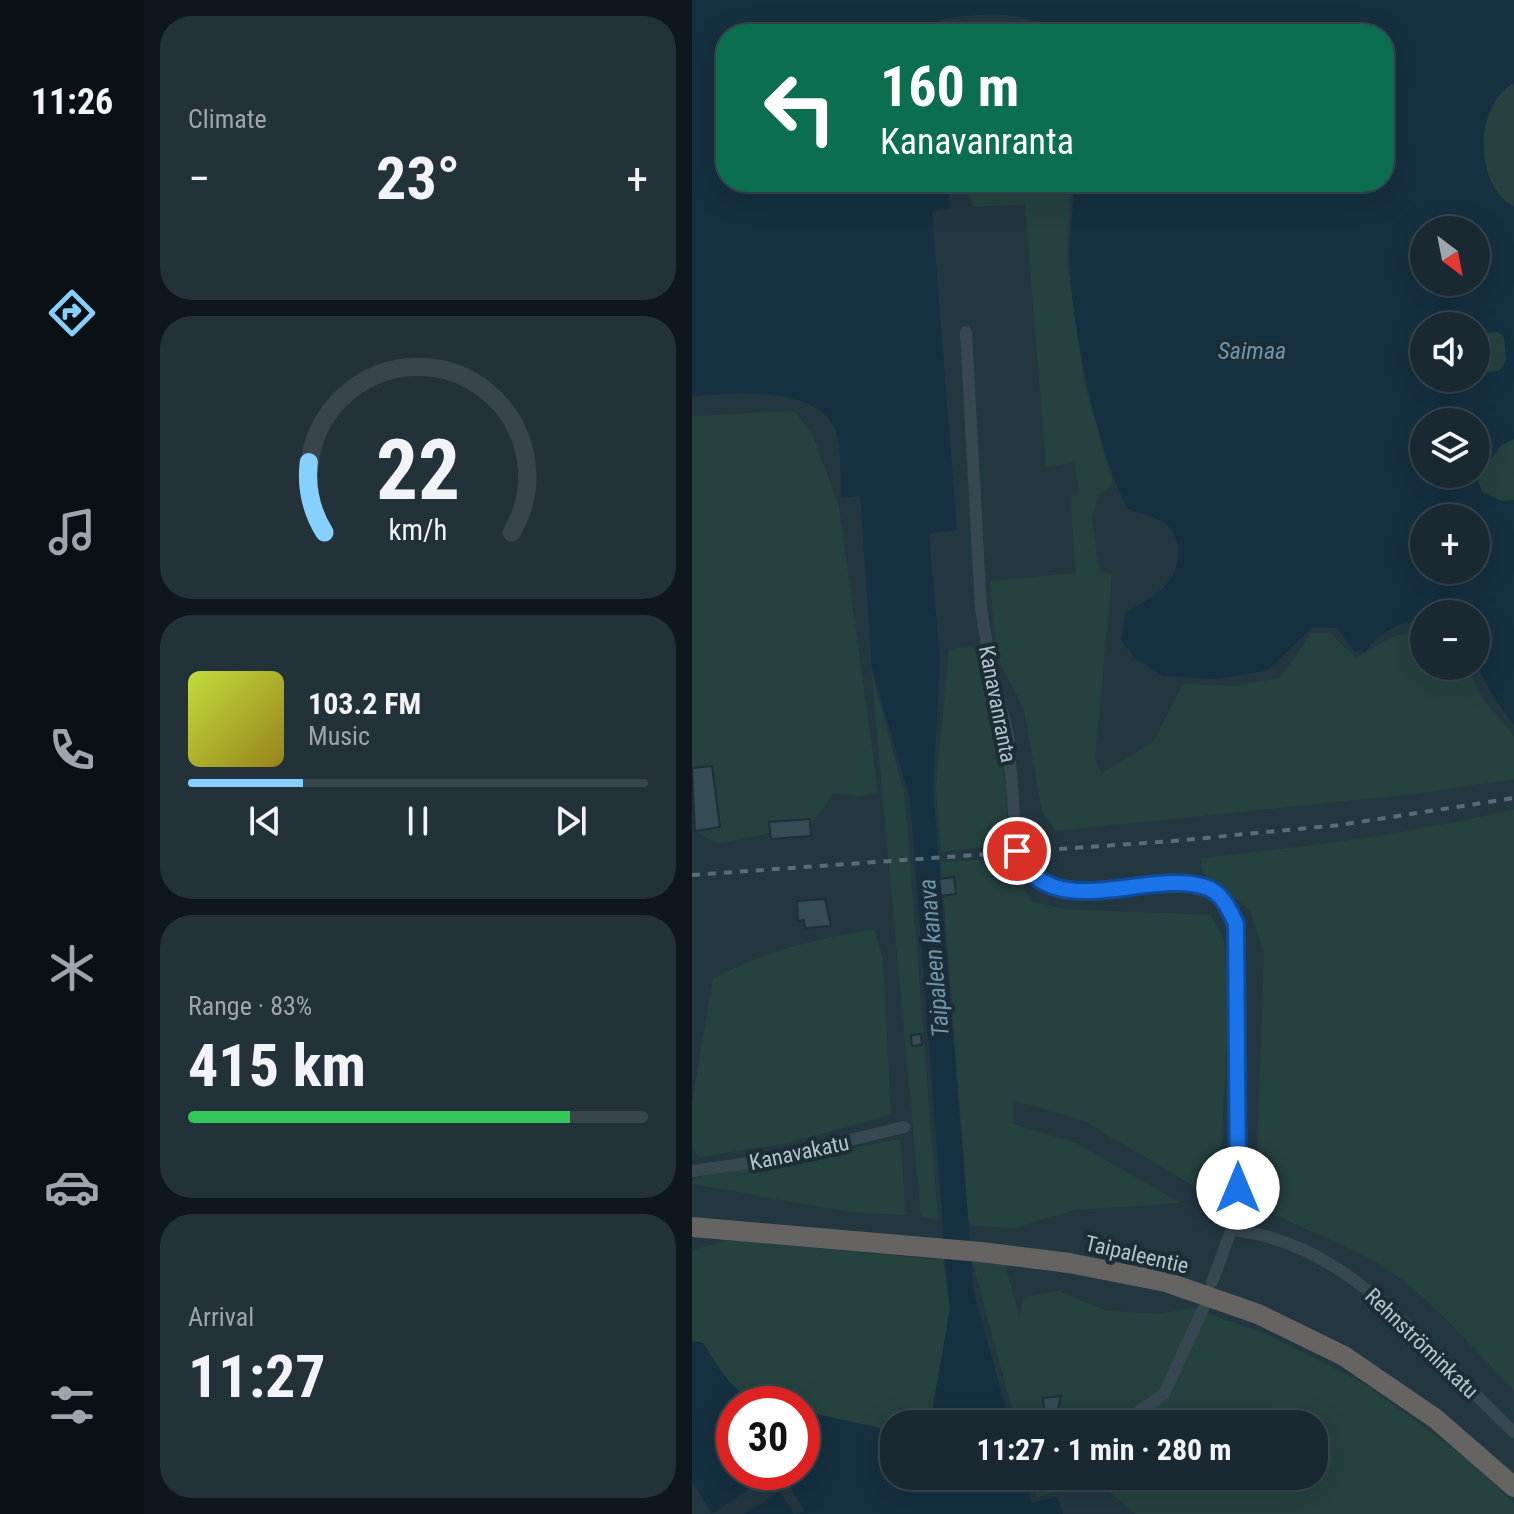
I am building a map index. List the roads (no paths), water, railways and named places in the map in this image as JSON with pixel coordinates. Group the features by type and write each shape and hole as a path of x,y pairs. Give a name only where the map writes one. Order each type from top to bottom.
{"highway":[{"name":"Taipaleentie","path":"692,1227 981,1252 1069,1263 1166,1282 1258,1314 1344,1356 1436,1419 1514,1487"}],"street":[{"name":"Kanavanranta","path":"966,332 981,609 1008,736 1017,851 1024,866 1042,882 1069,891 1179,884 1206,887 1225,900 1236,924 1239,995 1238,1212 1234,1230 1212,1282"},
{"name":"Kanavakatu","path":"692,1171 763,1161 904,1127"},
{"name":"Rehnströminkatu","path":"1234,1230 1260,1233 1302,1250 1383,1299 1514,1432"},
{"path":"1142,1410 1164,1394 1203,1309"}],"water":[{"name":"Saimaa","path":"692,0 1514,0 1514,83 1501,94 1491,109 1484,145 1485,164 1491,181 1501,196 1514,207 1514,439 1501,445 1490,460 1490,408 1410,408 1410,488 1481,488 1482,492 1502,501 1514,500 1514,724 1484,680 1490,680 1490,600 1410,600 1410,623 1390,629 1365,652 1354,651 1337,628 1313,627 1268,670 1218,679 1163,676 1136,659 1121,641 1125,613 1154,596 1169,581 1177,561 1178,546 1172,531 1164,523 1128,509 1106,455 1088,389 1072,290 1070,243 1074,192 1394,192 1394,24 1039,24 999,15 940,20 937,24 716,24 716,192 949,192 950,209 932,212 957,530 929,534 940,661 933,789 974,1293 1006,1410 932,1410 950,1309 910,799 872,668 860,496 841,498 837,435 828,419 814,407 796,399 753,394 692,396"},
{"path":"692,1341 703,1343 734,1386 716,1386 716,1490 820,1490 820,1415 880,1428 880,1490 1028,1490 1031,1503 1057,1497 1063,1514 712,1514 692,1482"}],"railway":[{"path":"692,875 1173,841 1340,825 1514,798"}],"water label":[{"name":"Taipaleen kanava","path":"934,958"}]}
